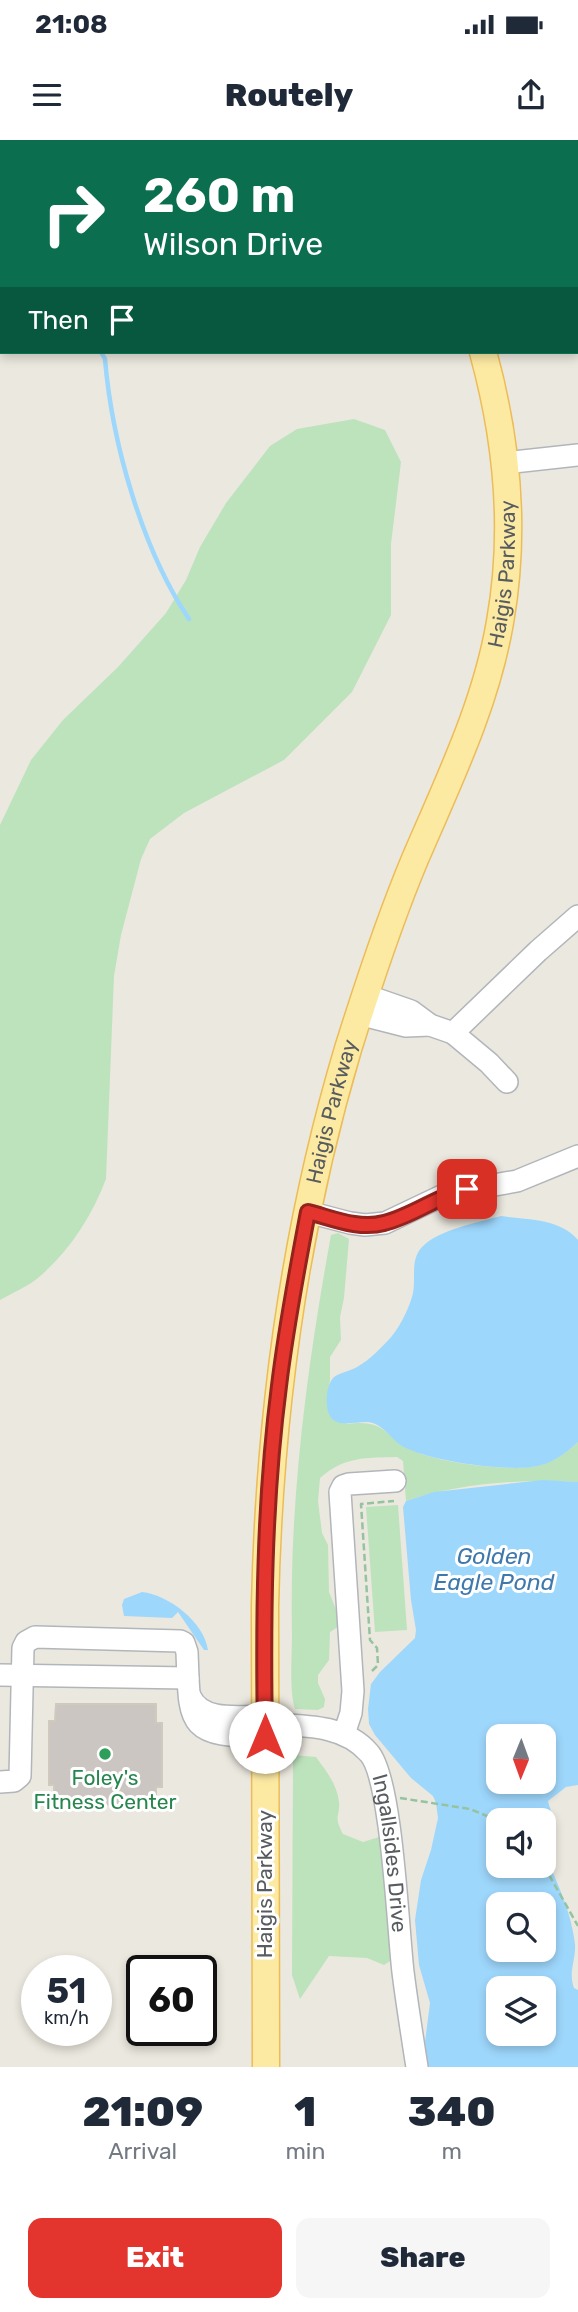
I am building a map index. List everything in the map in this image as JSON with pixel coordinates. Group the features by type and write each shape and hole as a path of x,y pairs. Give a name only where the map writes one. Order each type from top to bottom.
{"main road":[{"name":"Haigis Parkway","path":"266,2067 267,1534 288,1318 325,1135 362,1005 405,885 474,720 491,662 505,590 508,518 505,463 494,395 484,354"}],"street":[{"path":"505,463 578,455"},
{"path":"453,1033 578,916"},
{"path":"362,1005 406,1026 430,1025 453,1033 489,1063 507,1083"},
{"path":"308,1212 365,1225 385,1223 449,1193 517,1181 578,1156"},
{"path":"344,1734 354,1691 340,1492 343,1486 349,1484 394,1491"},
{"name":"Ingallsides Drive","path":"22,1676 24,1644 30,1639 43,1637 180,1641 184,1643 187,1652 193,1716 207,1730 224,1736 265,1726 325,1728 344,1734 370,1754 380,1775 397,1900 402,1972 417,2067"},
{"path":"0,1675 189,1686"},
{"path":"0,1782 14,1781 20,1776 22,1676"}],"path":[{"path":"372,1671 378,1665 377,1648 370,1640 361,1504 382,1504 394,1491"},
{"path":"366,1582 371,1581"},
{"path":"383,1795 460,1807 486,1814"},
{"path":"551,1878 578,1926"}],"green space":[{"path":"354,419 385,430 401,462 391,544 391,615 352,692 284,760 184,813 150,839 141,859 121,935 114,976 106,1179 87,1220 60,1257 34,1281 0,1300 0,825 31,760 63,720 118,667 166,613 226,503 270,446 297,429"},
{"path":"338,1233 349,1239 340,1317 341,1340 330,1357 327,1399 347,1424 377,1426 414,1451 426,1455 488,1466 538,1466 568,1451 578,1442 578,1482 535,1481 469,1486 406,1501 403,1461 397,1457 347,1462 320,1478 318,1501 322,1533 328,1545 329,1592 337,1612 338,1627 330,1632 329,1660 318,1675 318,1683 325,1699 324,1707 318,1710 295,1709 291,1683 293,1534 301,1434 331,1235"},
{"path":"398,1505 407,1630 375,1632 366,1507"},
{"path":"293,1755 316,1757 327,1773 338,1795 338,1820 343,1834 363,1842 379,1837 395,1958 384,1965 367,1958 329,1956 300,1999 292,1975"}],"water":[{"path":"501,1216 553,1224 571,1233 578,1240 578,1442 557,1458 539,1466 485,1466 414,1451 402,1446 373,1423 343,1423 332,1419 327,1401 331,1381 335,1376 367,1361 395,1332 412,1298 416,1257 422,1247 448,1231"},
{"name":"Golden Eagle Pond","path":"543,1480 578,1482 578,1785 566,1787 548,1801 550,1808 486,1808 486,1878 555,1878 567,1909 575,1944 572,1976 574,1988 578,1990 578,2067 427,2067 425,2042 430,2003 419,1965 415,1920 421,1880 438,1818 436,1803 433,1796 411,1778 375,1735 369,1724 368,1709 371,1684 415,1638 403,1507 406,1501 434,1492"},
{"path":"142,1592 163,1598 184,1612 200,1630 208,1650 204,1650 178,1612 172,1618 124,1616 124,1599"}],"building":[{"name":"Foley's Fitness Center","path":"56,1704 156,1704 156,1723 162,1723 162,1787 156,1787 156,1805 54,1804 54,1785 49,1785 49,1721 55,1721"}],"waterway":[{"path":"102,354 114,425 132,494 157,561 189,619"}],"place":[{"name":"Foley's Fitness Center","path":"105,1754"}],"route":[{"path":"265,1737 265,1606 271,1469 278,1388 288,1318 308,1212 351,1223 385,1223 449,1193 467,1189"}]}
